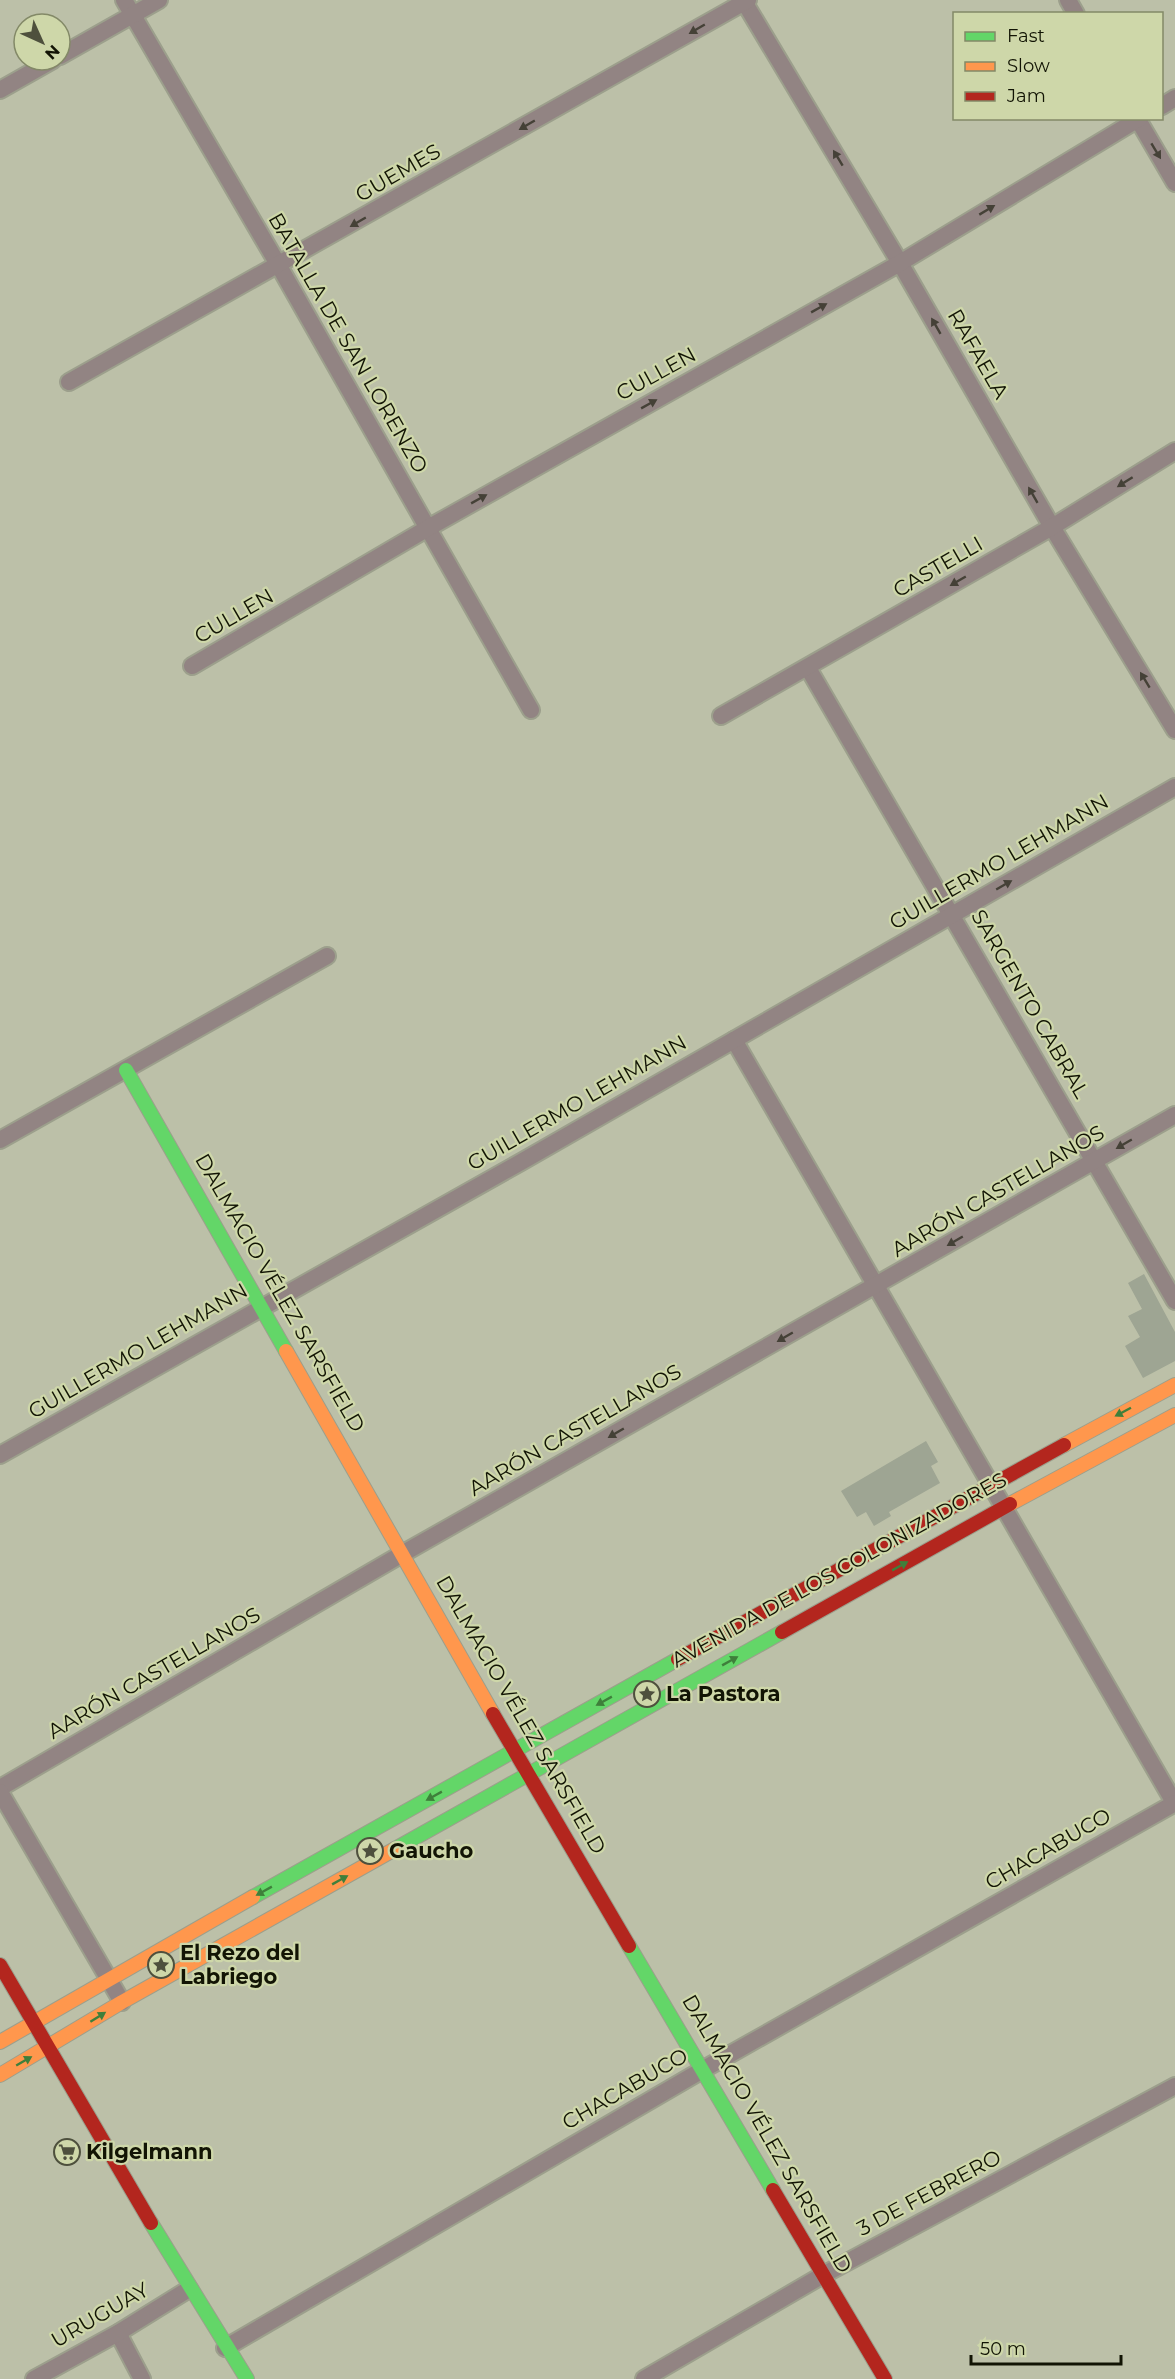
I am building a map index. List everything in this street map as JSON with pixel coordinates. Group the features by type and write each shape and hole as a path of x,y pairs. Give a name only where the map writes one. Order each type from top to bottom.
{"main road":[{"name":"DALMACIO VÉLEZ SARSFIELD","path":"126,1070 528,1775 704,2069 885,2379"},
{"name":"AVENIDA DE LOS COLONIZADORES","path":"0,2043 107,1978 989,1485 1175,1384"},
{"name":"AVENIDA DE LOS COLONIZADORES","path":"0,2075 122,2002 1175,1415"},
{"path":"0,1965 189,2289 247,2379"}],"street":[{"name":"BATALLA DE SAN LORENZO","path":"124,0 279,266 531,711"},
{"path":"72,49 159,0"},
{"name":"RAFAELA","path":"745,1 900,262 1052,527 1175,730"},
{"name":"GUEMES","path":"69,382 279,266 745,1"},
{"path":"0,90 32,72"},
{"name":"CULLEN","path":"192,666 428,528 900,262 1136,120"},
{"path":"1139,120 1175,183"},
{"name":"CASTELLI","path":"721,716 1052,527 1175,451"},
{"name":"SARGENTO CABRAL","path":"808,668 953,914 1175,1301"},
{"name":"GUILLERMO LEHMANN","path":"0,1455 521,1162 1175,787"},
{"path":"0,1140 327,956"},
{"path":"734,1040 989,1485 1175,1803"},
{"name":"AARÓN CASTELLANOS","path":"0,1790 402,1554 1175,1115"},
{"path":"0,1790 122,2002"},
{"name":"CHACABUCO","path":"225,2348 704,2069 1175,1803"},
{"name":"3 DE FEBRERO","path":"644,2379 824,2275 1175,2086"},
{"name":"URUGUAY","path":"34,2379 118,2333 189,2289"},
{"path":"118,2333 142,2379"}],"building":[{"path":"1144,1274 1175,1332 1175,1361 1143,1378 1125,1346 1140,1337 1128,1316 1142,1309 1128,1283"},
{"path":"926,1441 938,1462 931,1466 940,1483 889,1512 891,1516 874,1526 866,1512 857,1517 841,1491"}],"traffic: fast":[{"path":"126,1070 286,1351"},
{"path":"395,1849 782,1632"},
{"path":"253,1897 678,1659"},
{"path":"629,1946 773,2190"},
{"path":"151,2223 247,2379"}],"traffic: slow":[{"path":"286,1351 493,1714"},
{"path":"1064,1445 1175,1385"},
{"path":"1010,1504 1175,1415"},
{"path":"0,2075 122,2002 395,1849"},
{"path":"0,2042 253,1897"}],"traffic: jam":[{"path":"678,1659 1064,1445"},
{"path":"782,1632 1010,1504"},
{"path":"493,1714 629,1946"},
{"path":"0,1965 151,2223"},
{"path":"773,2190 885,2379"}],"place":[{"name":"La Pastora","path":"647,1694"},
{"name":"Gaucho","path":"370,1851"},
{"name":"El Rezo del Labriego","path":"161,1965"},
{"name":"Kilgelmann","path":"67,2152"}]}
